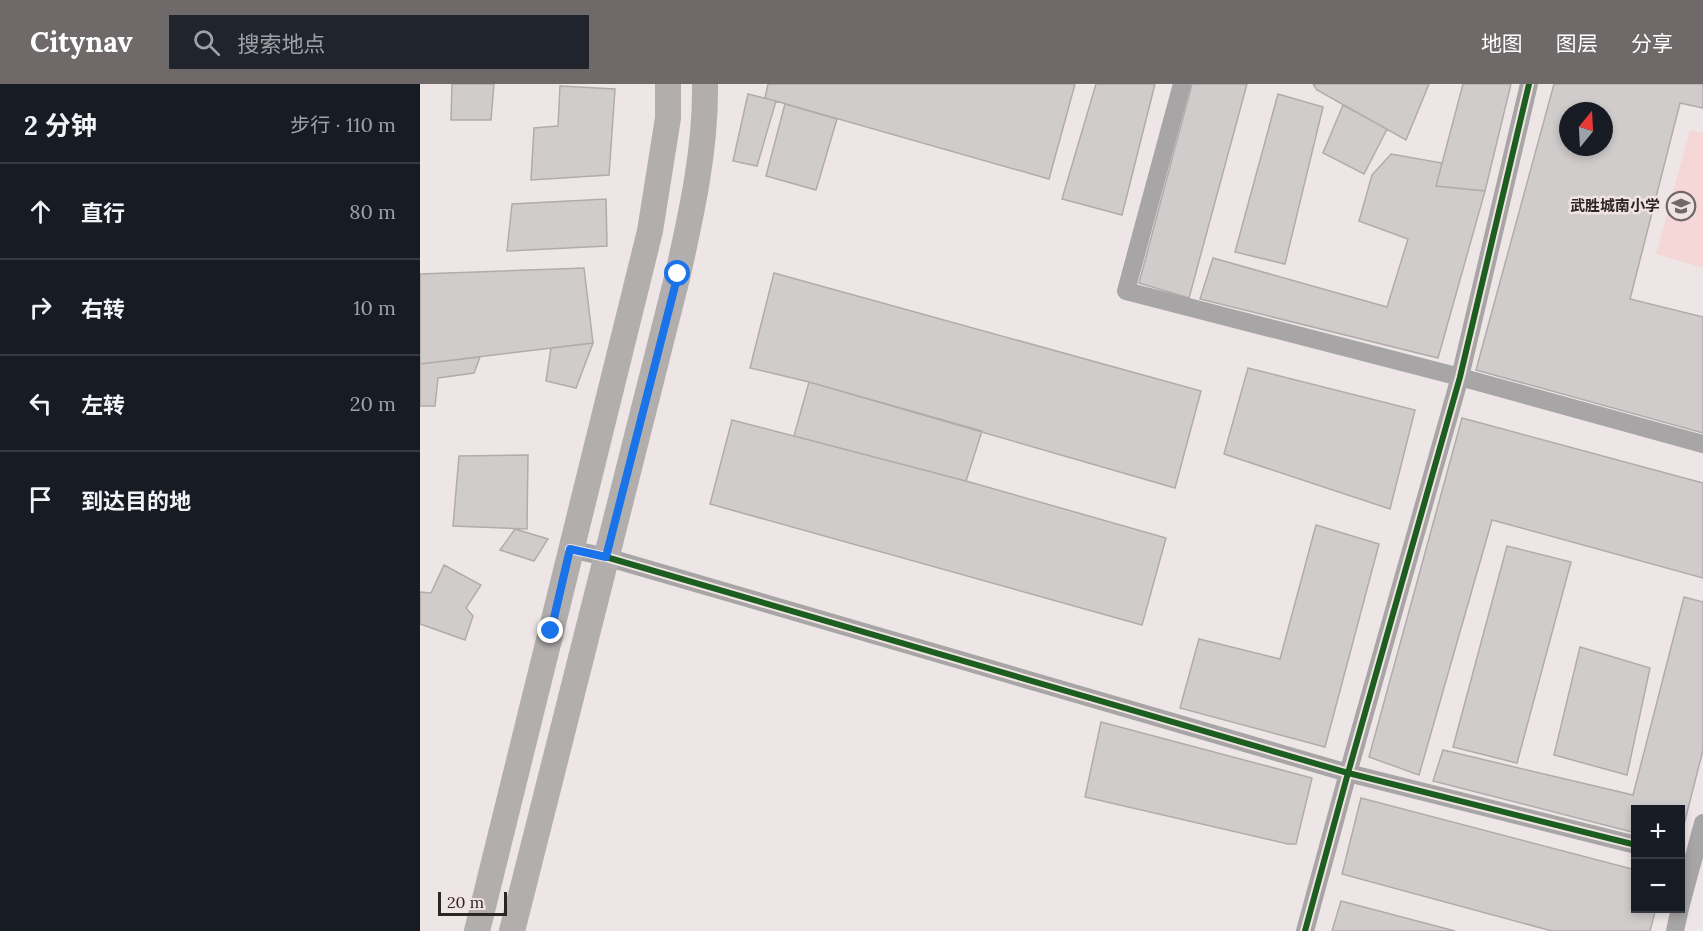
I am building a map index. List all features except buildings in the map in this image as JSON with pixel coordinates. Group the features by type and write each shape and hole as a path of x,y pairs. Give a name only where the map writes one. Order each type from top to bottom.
{"main road":[{"path":"477,931 650,231 668,118 668,84"},
{"path":"512,931 678,274 696,194 706,112 705,84"}],"street":[{"path":"1182,84 1126,291 1460,377 1703,444"},
{"path":"1305,931 1460,377 1529,84"},
{"path":"570,549 606,557 1348,772 1631,844"},
{"path":"1685,888 1703,824"},
{"path":"1675,931 1679,913"}],"shaded area":[{"path":"1690,130 1703,133 1703,268 1656,254"}],"cycle path":[{"path":"1305,931 1460,377 1529,84"},
{"path":"570,549 606,557 1348,773 1631,844"}],"place":[{"name":"武胜城南小学","path":"1681,206"}],"route":[{"path":"551,631 570,549 606,557 678,274"}]}
